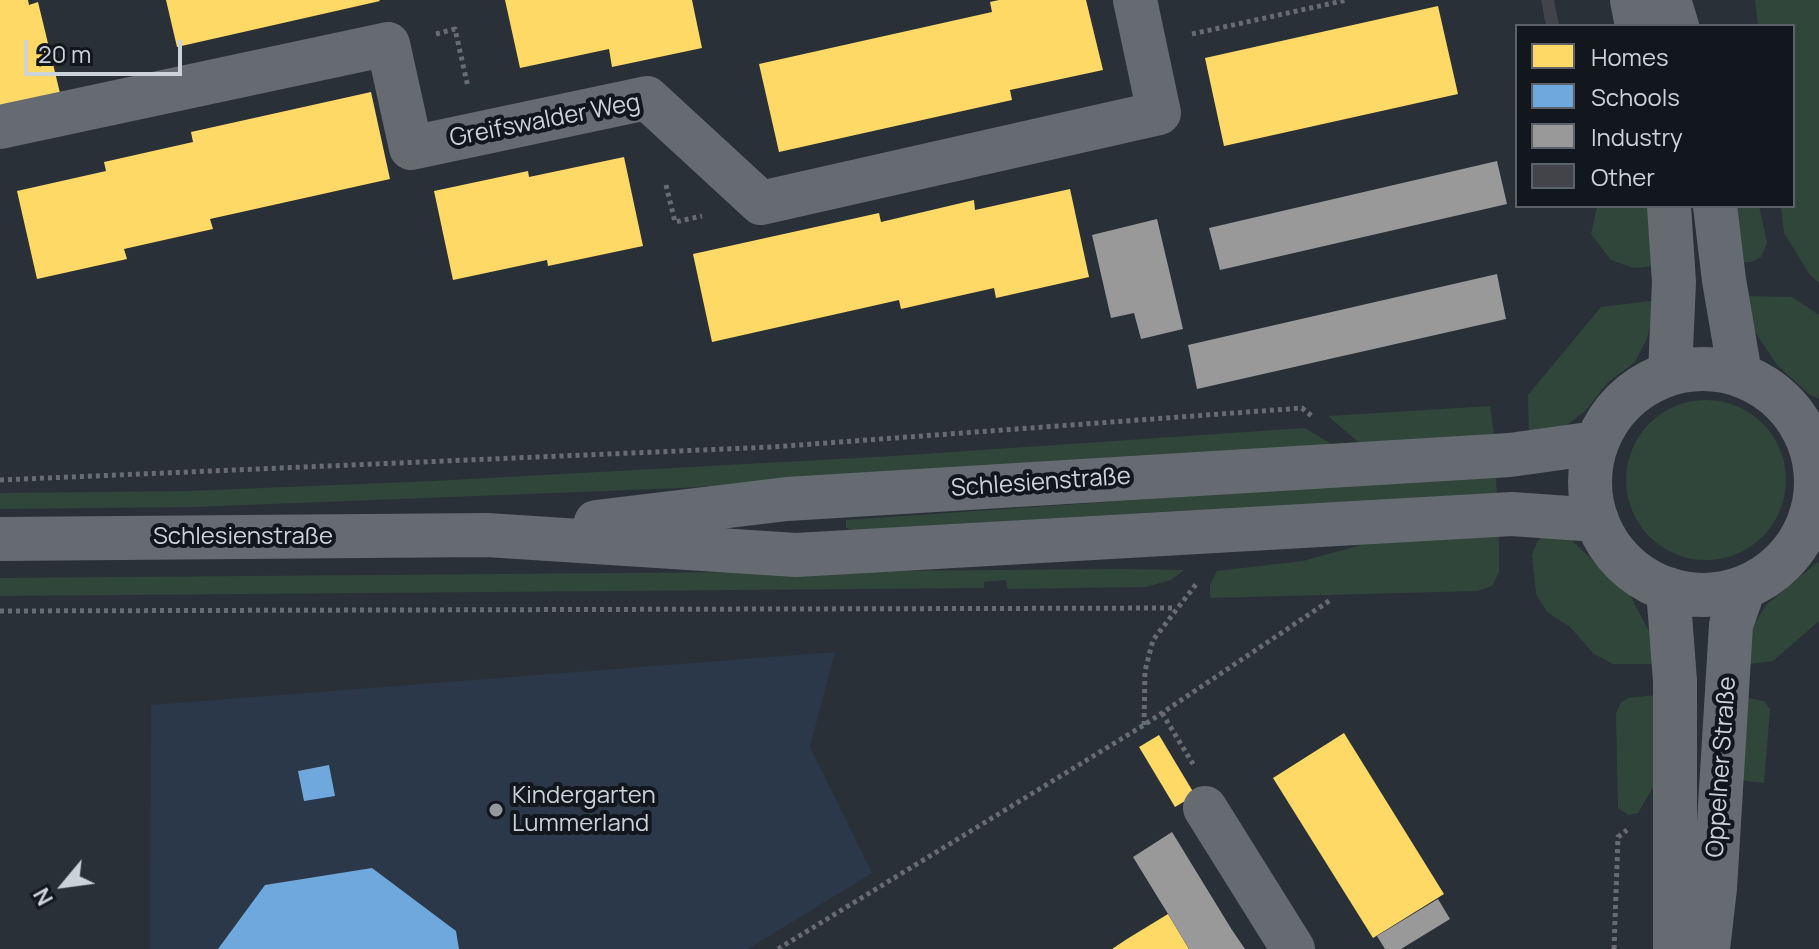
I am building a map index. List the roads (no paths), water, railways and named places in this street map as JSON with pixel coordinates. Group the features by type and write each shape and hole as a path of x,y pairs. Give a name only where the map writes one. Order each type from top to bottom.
{"street":[{"name":"Greifswalder Weg","path":"0,127 388,44 411,148 647,98 761,203 1159,113 1135,0"},
{"path":"1632,0 1637,24"},
{"path":"1669,0 1676,24"},
{"path":"1669,208 1674,282 1670,373"},
{"path":"1715,208 1740,374"},
{"path":"1705,368 1740,374 1768,388 1813,436 1816,498 1813,527 1770,573 1744,588 1707,595 1668,589 1638,574 1613,551 1597,520 1590,496 1590,469 1596,443 1613,412 1639,388 1670,373 1705,368"},
{"name":"Schlesienstraße","path":"487,535 787,499 1510,455 1596,443"},
{"name":"Schlesienstraße","path":"0,539 487,535 796,555 1512,514 1597,520"},
{"name":"Oppelner Straße","path":"1708,949 1715,888 1731,625 1744,588"},
{"name":"Oppelner Straße","path":"1668,589 1675,681 1675,949"},
{"path":"1205,808 1293,949"}],"place":[{"name":"Kindergarten Lummerland","path":"496,810"}]}
